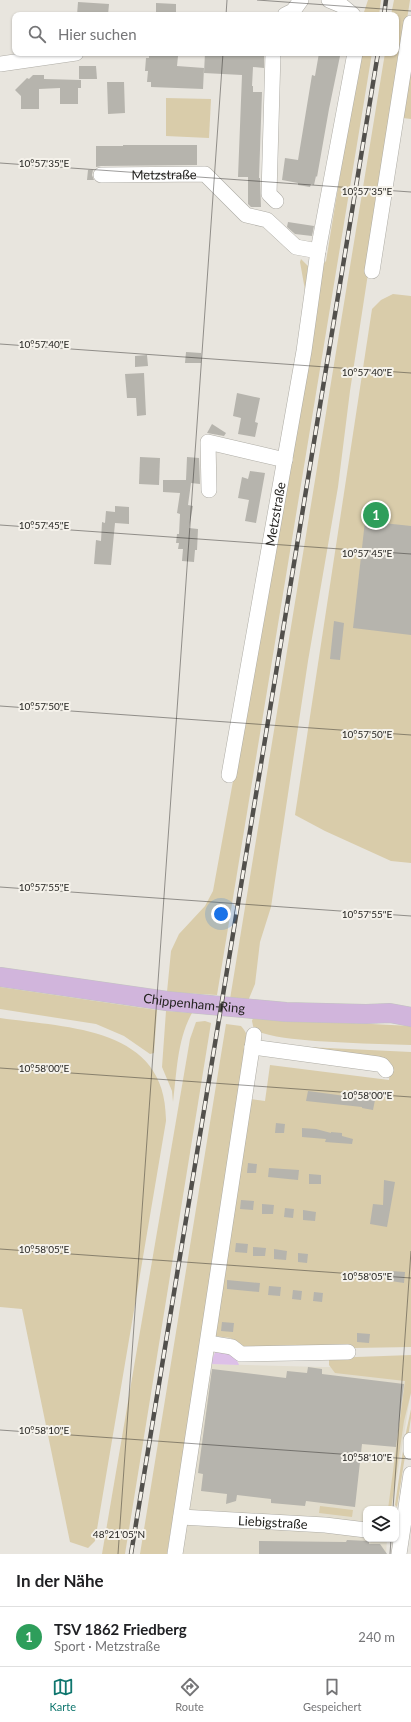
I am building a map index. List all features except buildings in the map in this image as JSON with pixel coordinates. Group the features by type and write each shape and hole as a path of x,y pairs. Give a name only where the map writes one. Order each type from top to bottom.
{"main road":[{"name":"Chippenham-Ring","path":"0,977 167,1001 251,1009 324,1013 390,1013 411,1017"},
{"name":"Chippenham-Ring","path":"390,1013 411,1007"}],"street":[{"path":"290,12 301,0"},
{"path":"329,0 341,5 350,12"},
{"path":"372,271 411,23"},
{"path":"0,64 55,56"},
{"path":"273,56 269,194 276,201"},
{"name":"Metzstraße","path":"230,775 304,351 318,251 354,56"},
{"name":"Metzstraße","path":"101,175 205,174 246,215 267,220 296,248 318,251"},
{"path":"209,490 208,442 285,460"},
{"path":"175,1554 253,1041 378,1064 382,1065 386,1070"},
{"path":"208,1343 232,1347 241,1354 348,1352"},
{"path":"411,1440 411,1452"},
{"path":"399,1554 411,1474"},
{"name":"Liebigstraße","path":"180,1517 325,1525 363,1530"}],"shaded area":[{"path":"368,0 381,0 379,12 364,12"},
{"path":"394,0 410,0 350,391 338,487 308,661 271,907 260,942 255,984 248,1001 230,999 385,56 399,56 399,12 392,12"},
{"path":"360,56 372,56 217,995 167,992 171,951 179,934 205,906 213,891 302,402 319,268 326,261"},
{"path":"411,56 411,119 403,118"},
{"path":"166,98 211,99 209,138 166,136"},
{"path":"301,259 308,266 303,308 305,290 300,262"},
{"path":"393,294 411,296 411,863 391,861 325,831 295,815 372,309 381,300"},
{"path":"0,987 157,1010 154,1053 150,1054 124,1036 96,1024 0,1009"},
{"path":"166,1011 192,1013 180,1045 173,1102 172,1091 162,1067"},
{"path":"0,1018 84,1030 110,1038 132,1050 150,1067 162,1090 166,1121 95,1541 88,1548 70,1542 22,1309 0,1307"},
{"path":"253,1018 411,1026 411,1045 292,1039 261,1033 254,1030 252,1021"},
{"path":"205,1021 211,1023 125,1554 102,1554 190,1039 196,1022"},
{"path":"226,1024 241,1026 246,1033 249,1049 248,1058 167,1554 140,1554"},
{"path":"286,1046 411,1052 411,1347 239,1350 231,1338 214,1336 250,1099 265,1101 270,1065 389,1080 390,1066"},
{"path":"217,1348 236,1358 239,1365 210,1364"},
{"path":"411,1355 411,1393 404,1421 391,1506 388,1506 405,1381 335,1373 329,1365 329,1358"},
{"path":"210,1364 323,1367 411,1366 411,1391 392,1506 363,1506 363,1542 387,1542 386,1554 179,1554"},
{"path":"411,1409 411,1418 396,1506 395,1505 405,1437"},
{"path":"320,1506 353,1510 352,1517 319,1513"}],"railway":[{"path":"384,12 386,0"},
{"path":"131,1554 378,56"}],"place":[{"name":"TSV 1862 Friedberg","path":"376,515"}]}
